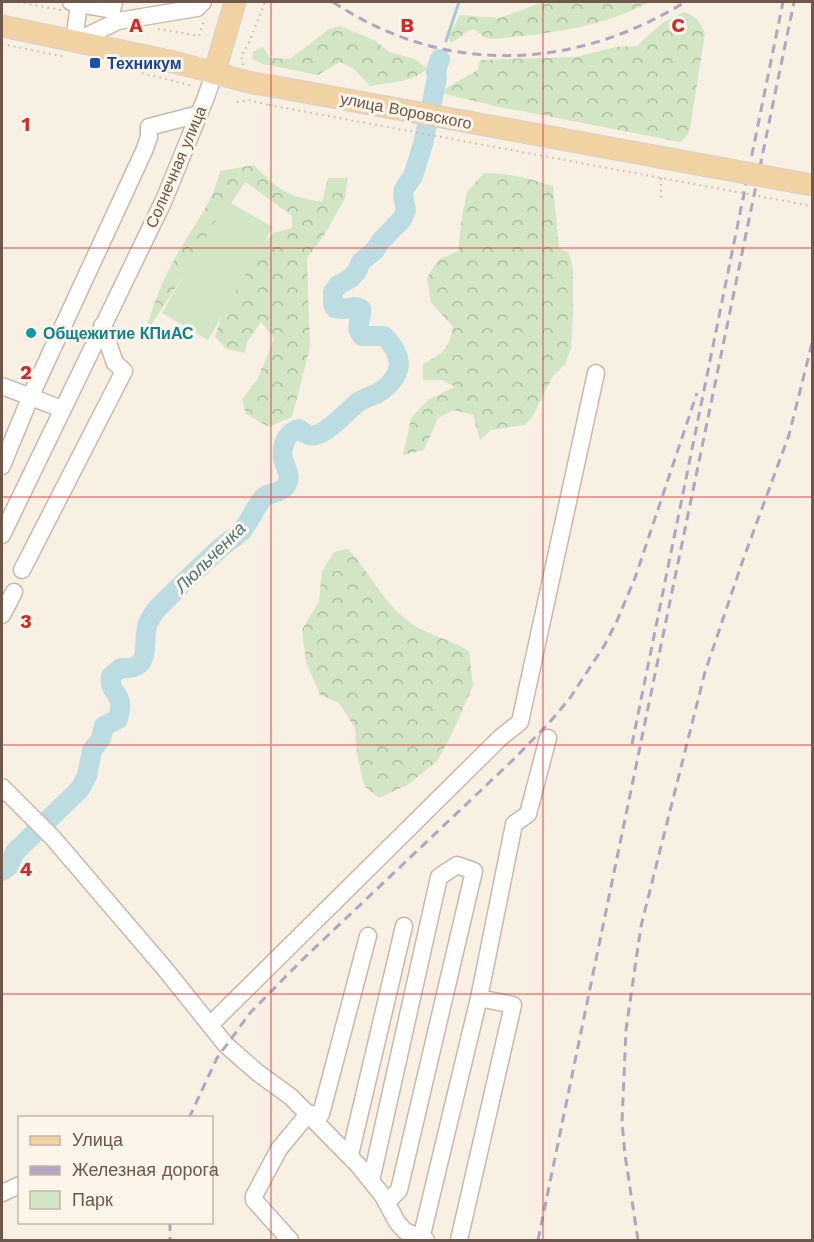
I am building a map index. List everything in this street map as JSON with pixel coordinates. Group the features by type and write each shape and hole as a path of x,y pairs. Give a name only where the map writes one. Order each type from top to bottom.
{"main road":[{"name":"Солнечная улица","path":"214,74 235,2"},
{"name":"улица Воровского","path":"2,26 72,50 174,62 252,83 271,95 813,185"}],"street":[{"path":"72,50 75,3 112,10 114,2"},
{"path":"72,50 118,21 197,8 203,2"},
{"name":"Солнечная улица","path":"2,535 164,200 214,74"},
{"path":"2,466 31,397 144,151 149,136 149,127 199,114"},
{"path":"22,570 124,371 115,363 102,326"},
{"path":"210,1025 500,738 520,722 596,373"},
{"path":"2,386 62,409"},
{"path":"2,615 15,592"},
{"path":"2,787 53,838 226,1045 258,1073 291,1097 350,1155 387,1202 405,1231 423,1240 478,998 514,824 528,814 548,738"},
{"path":"371,1181 439,877 457,865 474,871 399,1190 387,1202"},
{"path":"350,1155 404,926"},
{"path":"308,1114 321,1114 368,936"},
{"path":"459,1240 513,1005 478,998"},
{"path":"290,1240 254,1198 279,1149 308,1114"},
{"path":"2,1192 18,1186"}],"path":[{"path":"248,66 242,64 241,57 265,2"},
{"path":"2,44 72,50"},
{"path":"139,72 193,86"},
{"path":"237,102 271,95 661,178 813,206"},
{"path":"661,178 662,201"}],"green space":[{"path":"543,2 649,2 593,24 532,35 492,39 484,37 474,29 450,42 449,36 460,15 500,18"},
{"path":"684,12 697,20 705,34 690,128 687,136 680,142 495,106 445,94 443,90 478,70 480,60 575,57 616,47 637,46 662,23"},
{"path":"340,26 376,41 389,52 415,59 428,69 407,80 370,86 355,70 340,62 318,75 263,64 252,59 253,52 263,47 270,58 290,59 329,29"},
{"path":"254,165 284,191 322,202 328,178 348,178 345,198 325,234 307,258 310,347 292,417 269,427 246,414 242,399 257,380 274,339 261,322 247,342 245,353 227,349 215,337 226,301 259,248 273,233 292,228 292,216 245,182 144,336 165,277 207,205 220,171"},
{"path":"484,173 519,176 553,186 559,248 568,252 573,266 571,349 565,364 553,376 533,416 525,425 491,430 480,440 473,415 454,410 438,418 424,450 403,455 411,418 429,399 455,387 442,380 423,380 423,364 444,350 453,327 431,302 427,278 438,260 458,251 467,192"},
{"path":"227,201 273,227 208,340 162,313"},
{"path":"348,549 390,604 407,620 469,651 473,686 437,761 409,784 379,798 364,786 357,754 355,728 339,703 320,695 306,662 302,630 319,601 322,571 334,552"}],"waterway":[{"name":"Люльченка","path":"446,41 459,2"},
{"name":"Люльченка","path":"2,871 8,867 15,852 80,789 87,776 92,750 101,739 104,726 118,719 120,701 112,686 111,676 121,668 138,665 142,660 148,623 156,610 219,549 241,532 264,497 282,490 287,484 289,477 283,453 288,436 299,429 311,435 321,433 359,401 387,387 397,373 398,359 391,344 384,336 362,336 358,329 361,309 356,307 335,308 333,292 338,285 351,278 361,262 375,250 403,218 406,210 404,189 413,176 423,144 440,59"}],"railway":[{"path":"333,2 375,26 419,43 464,53 509,56 554,52 598,42 642,25 685,2"},
{"path":"632,744 783,2"},
{"path":"538,1240 794,2"},
{"path":"638,1240 622,1122 626,1030 641,926 705,672 789,435 812,343"},
{"path":"190,1116 217,1058 250,1013 302,960 515,758 570,698 604,646 635,578 697,393"},
{"path":"170,1224 170,1240"}],"place":[{"name":"Техникум","path":"95,63"},
{"name":"Общежитие КПиАС","path":"31,333"}]}
